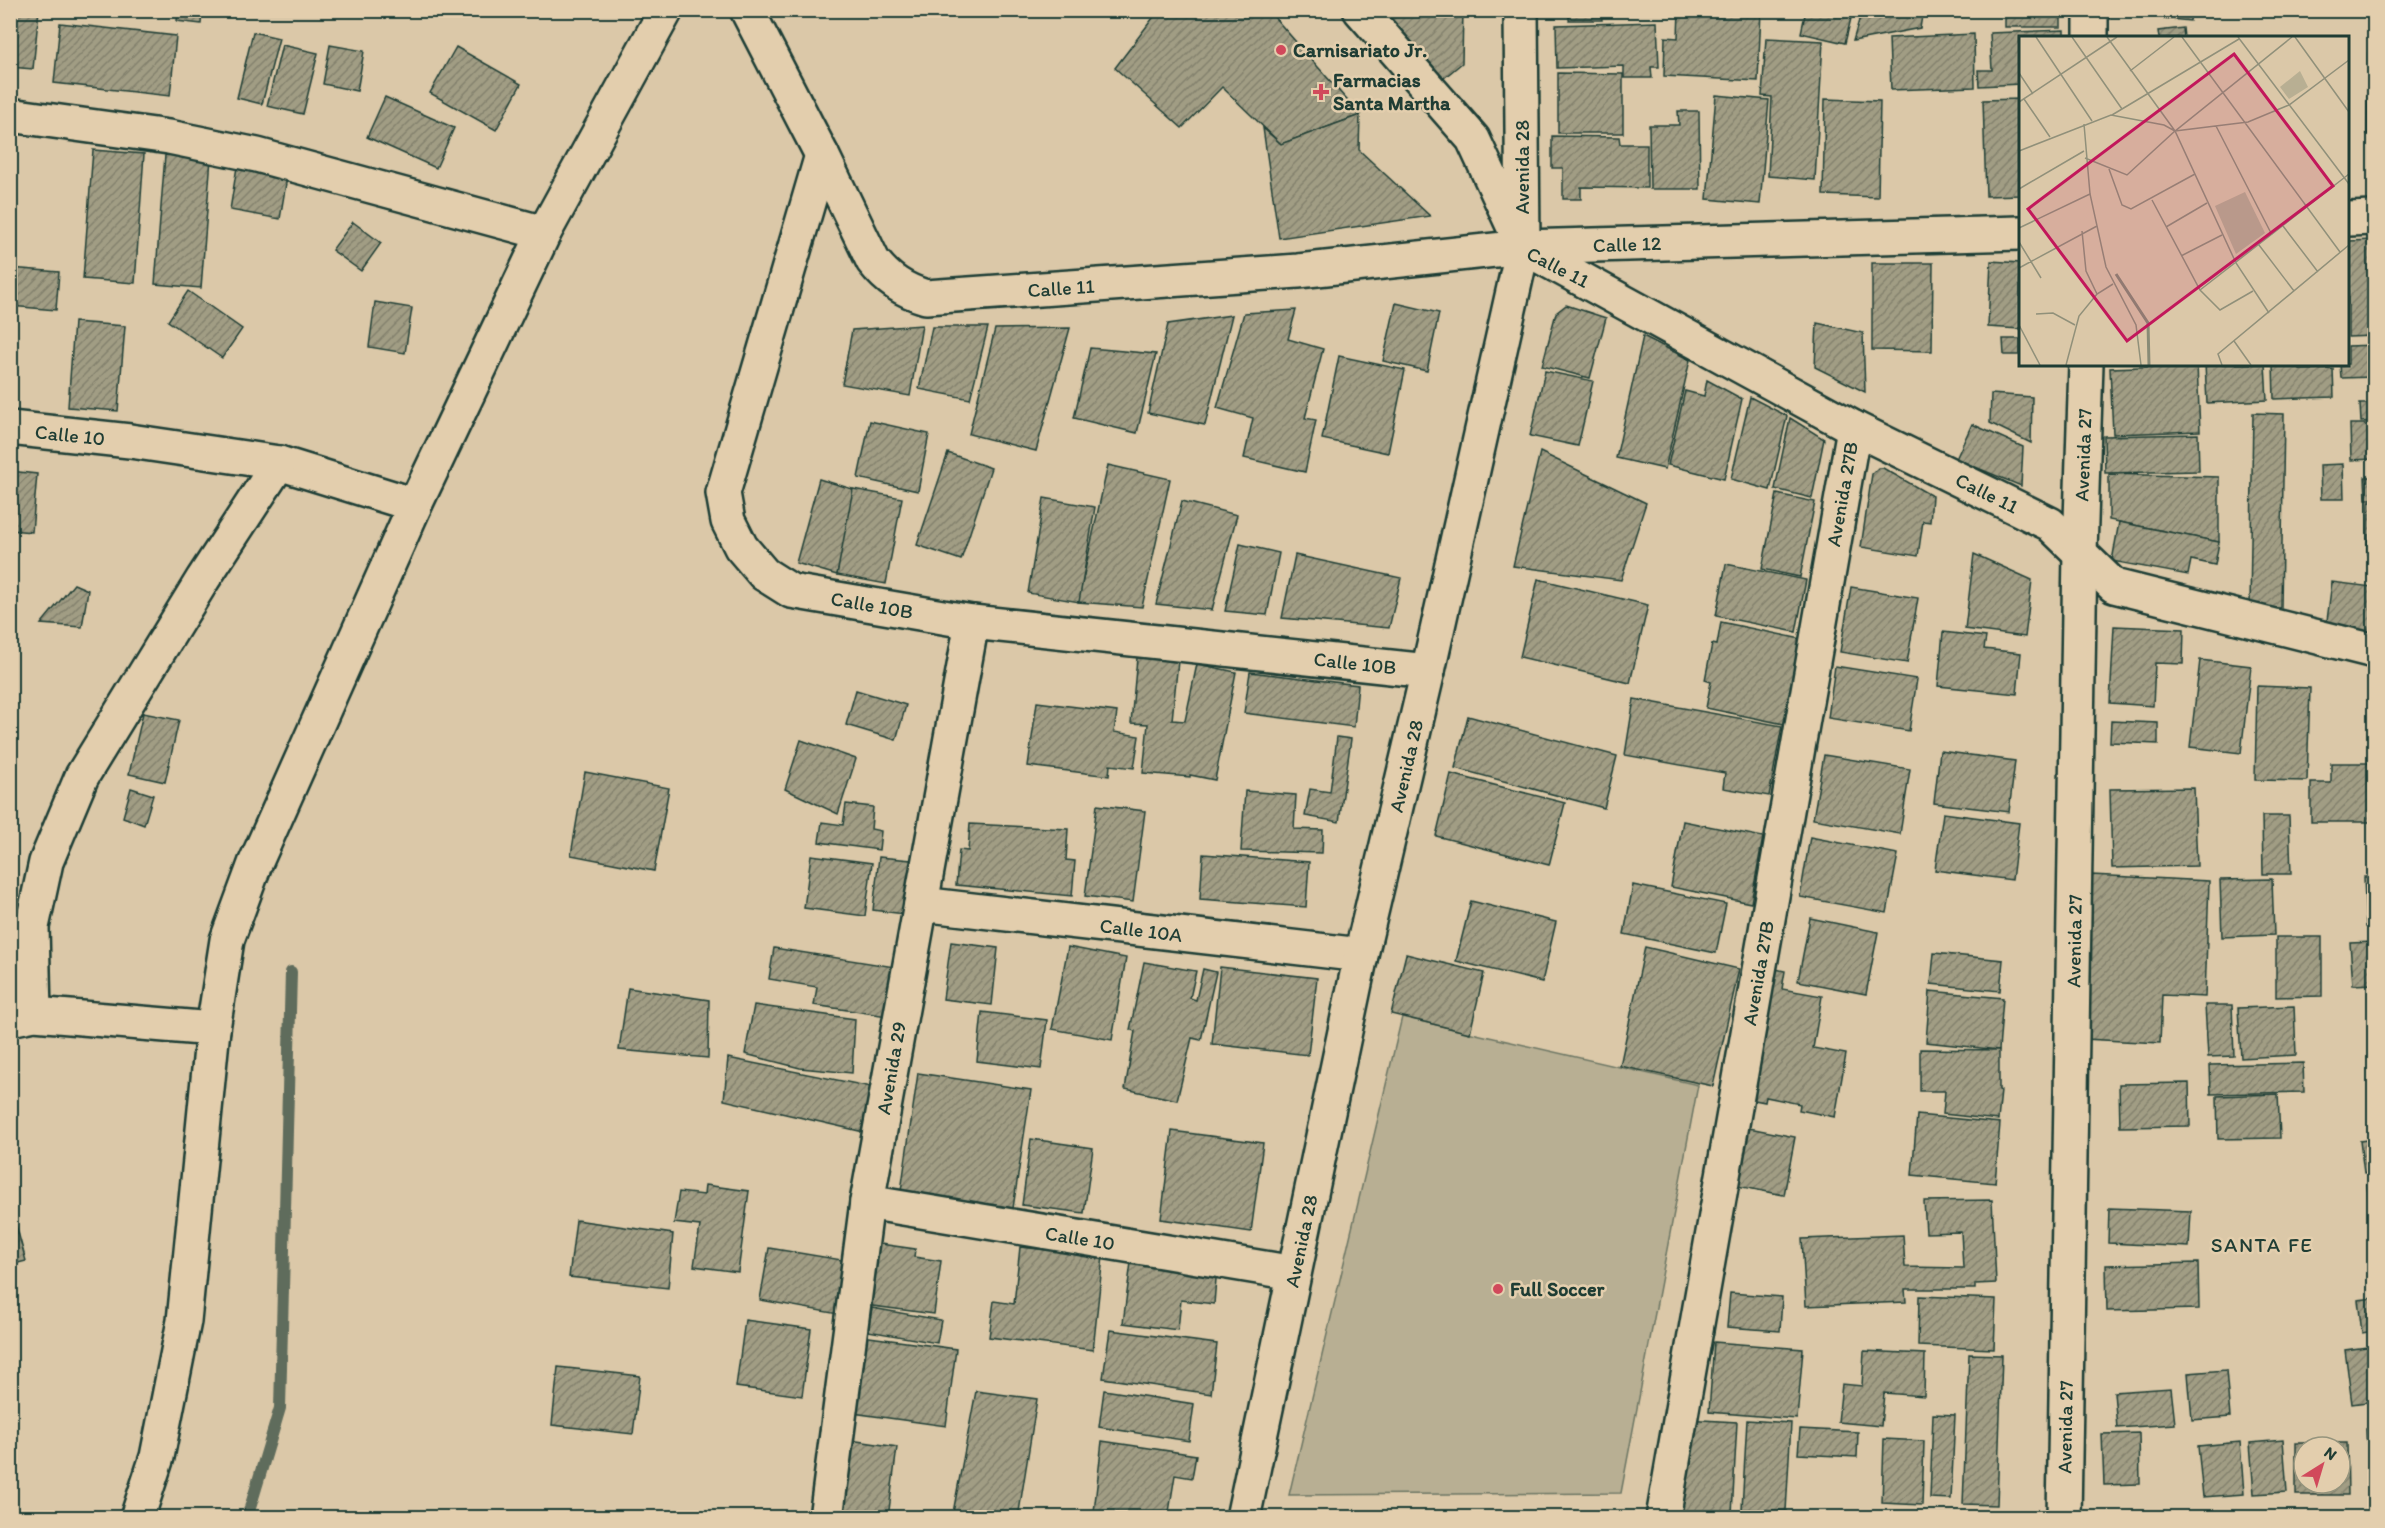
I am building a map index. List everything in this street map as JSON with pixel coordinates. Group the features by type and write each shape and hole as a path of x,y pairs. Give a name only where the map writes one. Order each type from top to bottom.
{"street":[{"path":"137,1518 157,1457 184,1321 213,1029 227,940 255,864 414,505 544,233 666,10"},
{"name":"Calle 11","path":"747,10 822,155 873,261 896,285 926,297 1298,271 1523,247 1854,428 2050,524 2114,586 2374,651"},
{"path":"1360,10 1473,139 1523,247"},
{"name":"Avenida 28","path":"1243,1518 1361,955 1428,671 1523,247 1521,10"},
{"path":"2091,10 2091,36"},
{"path":"10,116 169,136 257,155 544,233"},
{"name":"Calle 10B","path":"822,155 723,493 728,521 741,547 764,574 791,591 972,622 1428,671"},
{"path":"2349,219 2374,218"},
{"name":"Calle 12","path":"1523,247 2019,233"},
{"name":"Avenida 27","path":"2064,1518 2080,552 2086,366"},
{"name":"Calle 10","path":"10,428 130,441 279,463 414,505"},
{"name":"Avenida 27B","path":"1663,1518 1854,428"},
{"path":"213,1029 22,1016 32,927 46,862 82,776 197,589 279,463"},
{"name":"Avenida 29","path":"826,1518 867,1202 972,622"},
{"name":"Calle 10A","path":"921,904 1361,955"},
{"name":"Calle 10","path":"867,1202 1294,1273"}],"shaded area":[{"name":"Full Soccer","path":"1402,1017 1698,1085 1621,1493 1289,1495"}],"building":[{"path":"11,10 39,10 33,69 10,67"},
{"path":"178,10 202,10 201,24 177,21"},
{"path":"1159,10 1268,10 1360,115 1281,144 1222,87 1182,128 1115,68"},
{"path":"1377,10 1463,10 1462,63 1438,83"},
{"path":"1569,10 1601,10 1602,20 1569,20"},
{"path":"1679,10 1761,10 1758,81 1664,76 1665,37 1678,38"},
{"path":"1806,10 1853,10 1845,43 1801,33"},
{"path":"1862,10 1923,10 1920,28 1853,41"},
{"path":"2005,10 2061,10 2061,27 2005,27"},
{"path":"2162,10 2191,10 2190,21 2161,18"},
{"path":"1657,22 1659,67 1651,67 1652,78 1624,78 1624,66 1557,68 1556,25"},
{"path":"60,23 176,36 170,96 54,83"},
{"path":"2183,28 2184,36 2159,36 2158,31"},
{"path":"2064,30 2064,36 2019,36 2019,84 1979,86 1978,70 1992,70 1990,33"},
{"path":"253,32 279,38 262,104 237,98"},
{"path":"1974,34 1975,87 1891,90 1889,38"},
{"path":"1766,38 1823,41 1815,180 1768,176 1772,97 1762,96"},
{"path":"282,45 318,53 303,114 267,106"},
{"path":"330,45 364,51 357,91 323,84"},
{"path":"456,47 521,84 496,130 430,93"},
{"path":"2368,53 2374,53 2374,134 2367,134"},
{"path":"1558,73 1623,74 1623,133 1558,133"},
{"path":"1716,95 1769,100 1760,204 1707,199"},
{"path":"385,97 454,128 436,168 367,137"},
{"path":"1825,99 1880,101 1878,197 1823,195"},
{"path":"2019,99 2019,195 1986,196 1983,100"},
{"path":"1678,111 1699,111 1700,189 1650,189 1649,125 1679,125"},
{"path":"1360,115 1359,150 1430,216 1279,238 1263,128 1281,144"},
{"path":"1552,136 1619,137 1620,144 1647,144 1647,188 1581,187 1581,199 1563,199 1563,168 1552,168"},
{"path":"93,150 144,154 135,283 83,279"},
{"path":"165,155 211,158 201,288 155,284"},
{"path":"237,167 287,177 280,219 230,210"},
{"path":"353,222 381,243 361,271 332,250"},
{"path":"2374,240 2374,336 2349,337 2349,241"},
{"path":"1991,261 2019,263 2019,329 1988,327"},
{"path":"1872,263 1933,263 1932,351 1872,350"},
{"path":"10,268 59,272 56,310 10,306"},
{"path":"188,291 242,329 222,358 168,321"},
{"path":"375,302 412,308 405,353 369,347"},
{"path":"1396,303 1439,313 1427,371 1383,361"},
{"path":"1566,305 1606,318 1590,378 1542,366 1556,313"},
{"path":"1296,310 1288,339 1323,349 1305,418 1316,420 1305,472 1244,458 1253,418 1217,408 1244,313"},
{"path":"1232,315 1205,425 1148,413 1168,324"},
{"path":"74,322 125,326 118,411 68,407"},
{"path":"1817,323 1863,333 1865,392 1815,367"},
{"path":"922,325 910,396 842,384 852,330"},
{"path":"932,327 988,327 970,399 919,389"},
{"path":"1070,328 1036,451 969,434 995,329"},
{"path":"1643,336 1690,360 1665,469 1616,458"},
{"path":"2003,339 2019,339 2019,355 2004,355"},
{"path":"2374,345 2374,377 2341,378 2340,366 2349,366 2349,346"},
{"path":"1090,348 1156,354 1137,433 1074,418"},
{"path":"1339,356 1405,370 1388,453 1322,439"},
{"path":"2197,366 2200,431 2113,434 2110,368"},
{"path":"2205,366 2265,366 2267,400 2207,403"},
{"path":"2273,366 2300,366 2300,370 2333,369 2334,397 2274,399"},
{"path":"1545,371 1593,381 1578,446 1530,436"},
{"path":"1707,380 1742,399 1724,479 1668,465 1685,391 1704,396"},
{"path":"1991,394 2032,397 2031,443 1990,423"},
{"path":"1750,397 1787,416 1770,490 1731,479"},
{"path":"2360,404 2374,404 2374,421 2361,422"},
{"path":"2253,413 2284,414 2281,608 2250,607"},
{"path":"1790,418 1824,439 1812,498 1775,489"},
{"path":"870,421 929,434 918,491 858,478"},
{"path":"1972,424 2023,447 2021,486 1956,459"},
{"path":"2350,424 2374,424 2374,459 2351,460"},
{"path":"2198,434 2199,471 2105,473 2104,436"},
{"path":"1540,452 1646,503 1621,580 1513,566"},
{"path":"948,453 991,468 961,560 917,545"},
{"path":"2343,464 2344,499 2321,499 2320,465"},
{"path":"1108,465 1170,479 1142,607 1078,602"},
{"path":"1878,468 1883,468 1932,496 1930,522 1923,521 1918,556 1861,547 1872,474"},
{"path":"10,471 37,474 32,532 10,530"},
{"path":"2109,474 2219,477 2219,542 2109,520"},
{"path":"2365,477 2374,477 2374,499 2366,499"},
{"path":"819,479 859,491 837,575 796,563"},
{"path":"853,489 902,498 886,584 837,575"},
{"path":"1777,494 1815,502 1800,577 1762,569"},
{"path":"1044,498 1095,507 1079,602 1028,593"},
{"path":"1182,501 1237,515 1212,610 1156,604"},
{"path":"2369,501 2374,501 2374,554 2367,554"},
{"path":"2119,522 2219,542 2215,565 2191,560 2188,575 2112,561"},
{"path":"1240,544 1279,553 1267,615 1225,611"},
{"path":"1974,554 2032,580 2025,637 1965,629"},
{"path":"1295,555 1401,578 1389,628 1282,618"},
{"path":"2374,563 2374,642 2325,636 2332,582 2372,587"},
{"path":"1726,564 1806,580 1796,632 1716,616"},
{"path":"1538,579 1648,605 1630,683 1520,657"},
{"path":"74,584 88,590 82,627 41,624"},
{"path":"1851,587 1918,598 1907,663 1840,652"},
{"path":"1721,622 1801,639 1784,724 1706,708 1711,682 1705,680 1712,644 1717,645"},
{"path":"2114,626 2184,629 2183,664 2155,663 2153,706 2110,703"},
{"path":"1943,632 1986,637 1984,649 2021,653 2017,694 1938,686"},
{"path":"1138,647 1179,651 1172,720 1185,721 1197,664 1236,672 1215,780 1190,775 1190,777 1143,773 1148,724 1131,723"},
{"path":"2200,660 2251,666 2241,753 2190,747"},
{"path":"1835,666 1917,679 1909,731 1828,718"},
{"path":"1250,672 1358,685 1354,727 1244,713"},
{"path":"2257,686 2310,688 2307,781 2255,780"},
{"path":"856,690 906,705 896,740 846,725"},
{"path":"1634,699 1782,726 1769,796 1723,788 1725,773 1625,755"},
{"path":"1037,702 1117,712 1114,732 1139,736 1134,768 1110,765 1109,776 1028,766"},
{"path":"143,713 179,720 165,782 129,774"},
{"path":"1468,716 1617,756 1604,808 1455,768"},
{"path":"2111,721 2158,723 2158,744 2110,742"},
{"path":"1337,737 1351,739 1339,822 1305,816 1310,789 1330,792"},
{"path":"801,740 856,759 838,814 785,789"},
{"path":"1940,751 2015,761 2009,812 1934,803"},
{"path":"1824,755 1910,769 1900,834 1813,819"},
{"path":"2331,763 2374,763 2374,822 2311,822 2311,783 2331,783"},
{"path":"585,772 669,788 654,871 571,855"},
{"path":"1451,774 1565,803 1549,865 1436,836"},
{"path":"131,788 153,795 144,825 123,817"},
{"path":"2194,788 2197,866 2112,868 2110,789"},
{"path":"1245,791 1296,795 1294,829 1323,830 1322,853 1241,851"},
{"path":"846,804 873,807 871,829 881,831 879,850 819,842 822,822 843,825"},
{"path":"1097,805 1145,811 1133,902 1085,896"},
{"path":"1943,813 2019,823 2012,880 1935,870"},
{"path":"2262,816 2289,816 2291,874 2263,874"},
{"path":"1683,821 1763,837 1751,903 1671,887"},
{"path":"970,824 1068,829 1066,860 1075,861 1072,896 956,885 959,850 968,851"},
{"path":"1810,837 1898,854 1887,913 1800,897"},
{"path":"1203,854 1309,862 1306,907 1200,899"},
{"path":"811,855 872,863 865,916 804,908"},
{"path":"879,857 911,860 904,914 873,910"},
{"path":"2091,875 2209,881 2205,997 2162,995 2160,1043 2084,1039"},
{"path":"2364,877 2374,877 2374,927 2366,927"},
{"path":"2272,879 2274,935 2222,937 2220,880"},
{"path":"1633,885 1726,904 1716,953 1624,934"},
{"path":"1471,901 1556,922 1542,982 1456,961"},
{"path":"1810,918 1878,932 1866,994 1798,981"},
{"path":"2276,937 2322,937 2322,996 2276,997"},
{"path":"951,942 998,948 992,1005 943,999"},
{"path":"2374,942 2374,984 2353,985 2350,943"},
{"path":"1068,947 1126,958 1112,1040 1052,1029"},
{"path":"1645,947 1739,969 1713,1086 1620,1066"},
{"path":"774,948 895,967 887,1016 814,1005 817,987 769,979"},
{"path":"1934,953 2003,960 2000,991 1931,984"},
{"path":"1406,954 1484,973 1470,1033 1391,1014"},
{"path":"1144,962 1196,971 1190,998 1196,1000 1203,969 1216,972 1201,1040 1192,1038 1177,1100 1125,1089 1135,1031 1130,1030"},
{"path":"1762,966 1785,971 1782,989 1822,996 1813,1048 1846,1054 1835,1117 1799,1110 1800,1104 1766,1097 1765,1102 1739,1097"},
{"path":"1220,967 1317,978 1308,1055 1212,1044"},
{"path":"628,988 709,1000 708,1058 619,1050"},
{"path":"1930,991 2003,998 1999,1050 1926,1042"},
{"path":"754,1005 855,1019 852,1073 800,1068 745,1054"},
{"path":"2205,1005 2232,1005 2234,1056 2208,1057"},
{"path":"2294,1006 2296,1055 2241,1058 2238,1008"},
{"path":"982,1012 1047,1020 1041,1069 977,1061"},
{"path":"1920,1049 1999,1050 1999,1090 2001,1091 1998,1120 1943,1114 1945,1091 1920,1091"},
{"path":"728,1058 877,1088 864,1132 724,1100"},
{"path":"2303,1063 2304,1092 2211,1094 2210,1065"},
{"path":"918,1073 1031,1090 1013,1208 901,1191"},
{"path":"2189,1083 2190,1126 2120,1127 2119,1084"},
{"path":"2278,1094 2280,1138 2218,1139 2217,1096"},
{"path":"1917,1115 2000,1123 1995,1183 1912,1175"},
{"path":"1739,1126 1795,1137 1784,1195 1727,1184"},
{"path":"1172,1131 1263,1143 1251,1232 1161,1219"},
{"path":"1031,1139 1093,1148 1084,1213 1022,1205"},
{"path":"2374,1139 2374,1172 2364,1173 2360,1141"},
{"path":"2374,1184 2374,1238 2373,1238 2367,1185"},
{"path":"705,1185 749,1191 738,1272 694,1266 700,1226 674,1223 679,1192 704,1195"},
{"path":"1992,1200 1996,1283 1975,1284 1975,1289 1905,1289 1906,1302 1806,1306 1802,1239 1903,1235 1905,1267 1963,1268 1961,1232 1926,1233 1924,1201"},
{"path":"2109,1208 2191,1211 2189,1247 2108,1243"},
{"path":"576,1220 673,1234 668,1288 569,1277"},
{"path":"16,1225 26,1261 10,1265 10,1227"},
{"path":"873,1243 915,1249 914,1257 941,1261 934,1314 865,1305"},
{"path":"1020,1247 1103,1256 1093,1350 989,1337 994,1301 1014,1304"},
{"path":"769,1248 848,1261 838,1314 760,1300"},
{"path":"1132,1255 1217,1266 1214,1304 1181,1300 1178,1330 1123,1323"},
{"path":"2198,1263 2199,1309 2107,1311 2106,1265"},
{"path":"1730,1293 1782,1297 1780,1331 1727,1327"},
{"path":"1919,1296 1996,1299 1994,1349 1918,1346"},
{"path":"2374,1298 2374,1331 2362,1333 2358,1300"},
{"path":"872,1308 941,1320 937,1343 868,1331"},
{"path":"745,1320 811,1329 802,1396 736,1387"},
{"path":"1110,1330 1217,1344 1211,1394 1103,1378"},
{"path":"862,1336 956,1349 946,1426 853,1413"},
{"path":"1714,1342 1803,1349 1797,1419 1709,1412"},
{"path":"2374,1346 2374,1401 2352,1404 2345,1350"},
{"path":"1864,1351 1925,1354 1924,1396 1884,1393 1881,1426 1838,1422 1842,1384 1862,1386"},
{"path":"1969,1354 2002,1355 1997,1505 1963,1504"},
{"path":"558,1367 640,1376 633,1434 552,1425"},
{"path":"2226,1370 2230,1417 2192,1420 2188,1373"},
{"path":"2171,1388 2175,1424 2117,1428 2114,1392"},
{"path":"1104,1390 1194,1404 1189,1441 1099,1427"},
{"path":"976,1391 1037,1399 1018,1518 952,1518"},
{"path":"1933,1414 1955,1415 1951,1499 1930,1498"},
{"path":"1684,1419 1737,1422 1732,1514 1680,1511"},
{"path":"1747,1420 1791,1423 1786,1511 1742,1509"},
{"path":"1800,1429 1858,1432 1857,1457 1798,1454"},
{"path":"2366,1429 2374,1429 2374,1494 2369,1494"},
{"path":"2139,1433 2140,1484 2104,1485 2102,1434"},
{"path":"1884,1439 1924,1441 1922,1505 1882,1503"},
{"path":"850,1440 897,1447 888,1518 839,1518"},
{"path":"2283,1440 2287,1492 2254,1494 2250,1443"},
{"path":"1102,1441 1196,1455 1192,1478 1175,1475 1169,1512 1094,1512"},
{"path":"2240,1442 2244,1494 2203,1497 2198,1446"}],"waterway":[{"path":"247,1518 280,1408 291,972"}],"place":[{"name":"Carnisariato Jr.","path":"1281,50"},
{"name":"Farmacias Santa Martha","path":"1321,92"},
{"name":"Full Soccer","path":"1498,1289"}],"district":[{"name":"SANTA FE","path":"2262,1244"}]}
